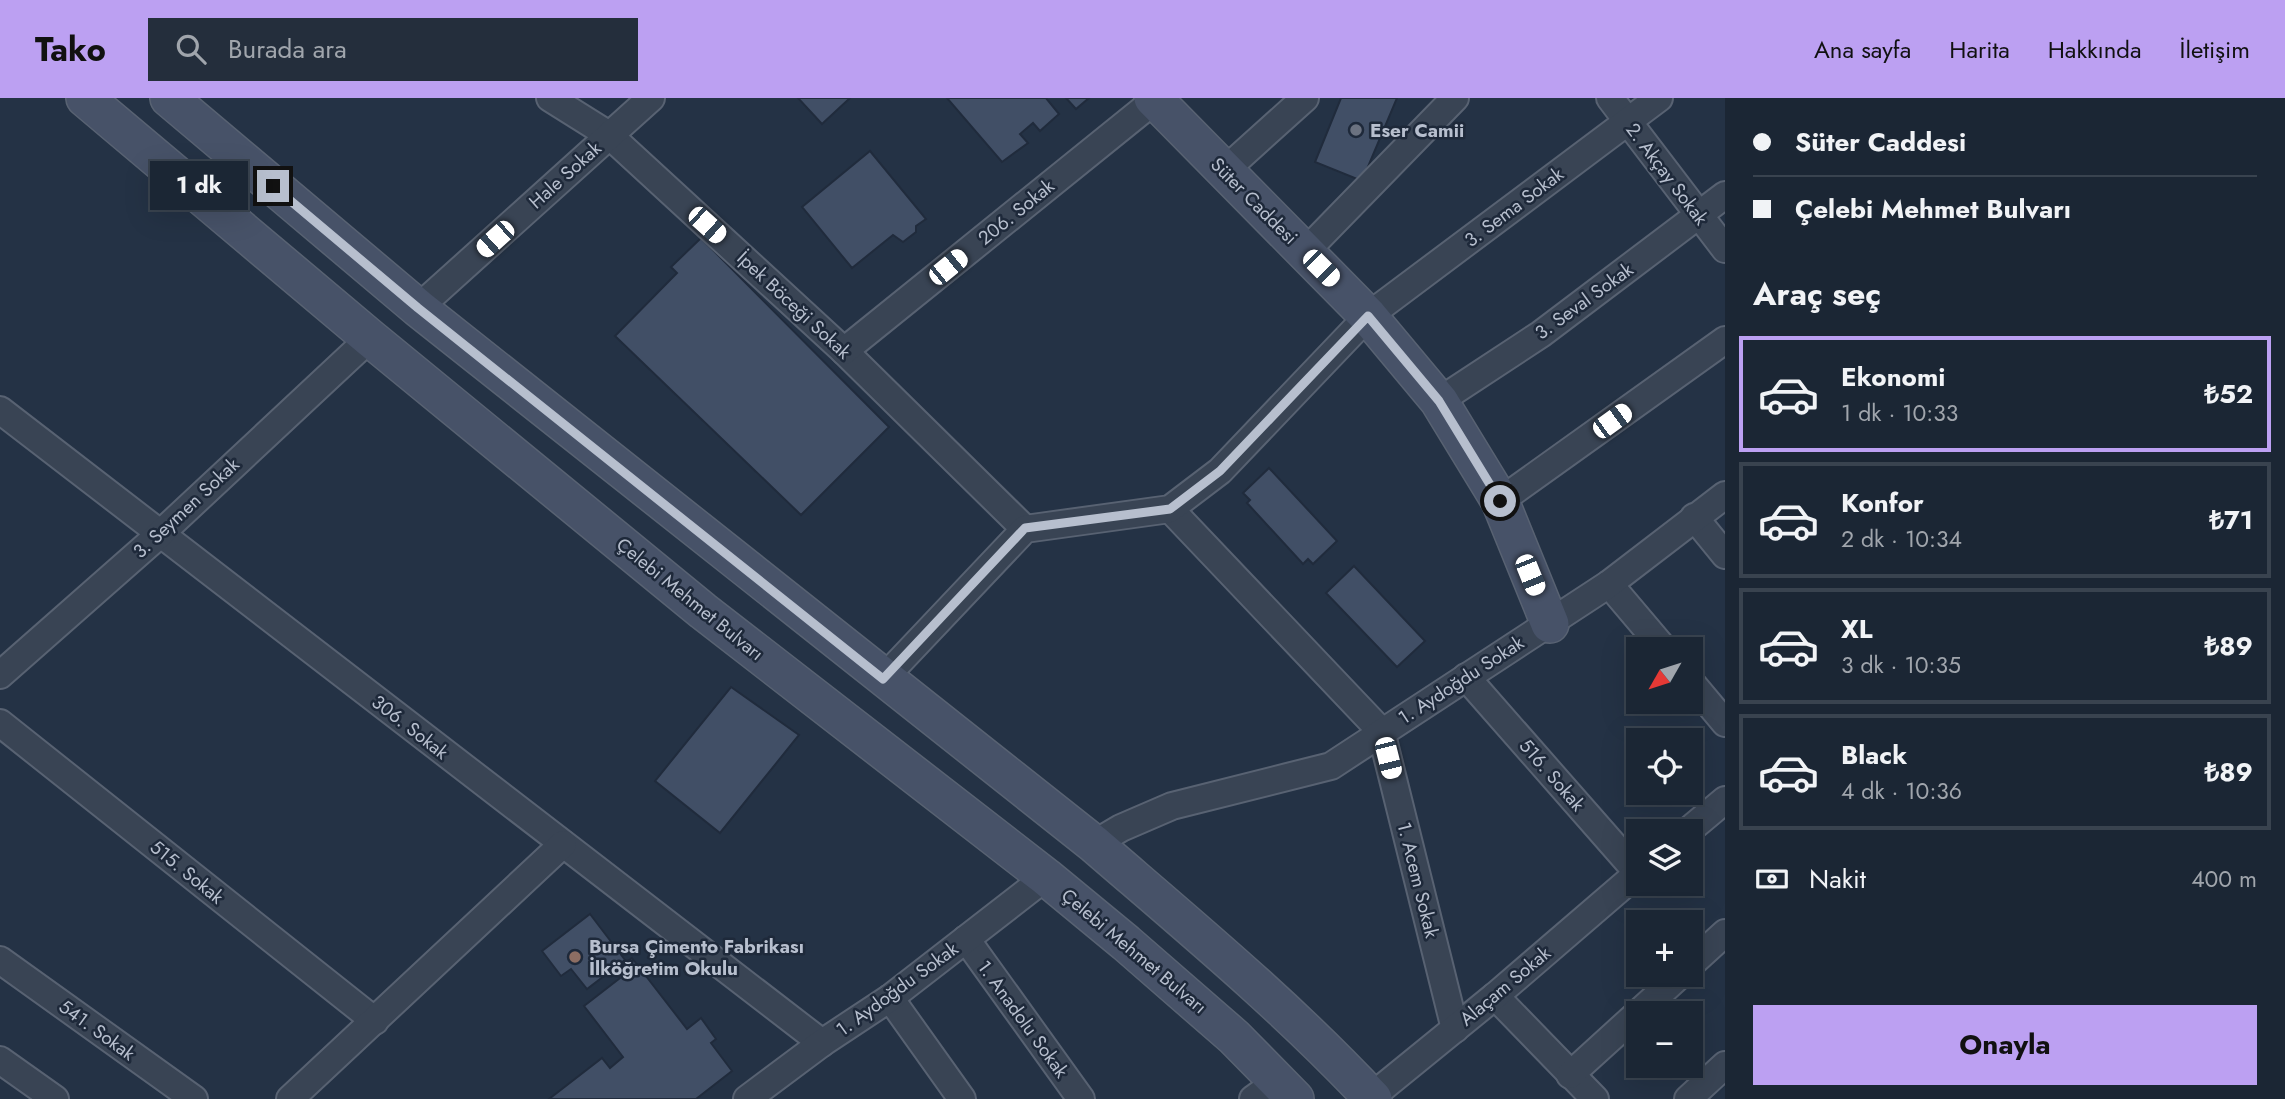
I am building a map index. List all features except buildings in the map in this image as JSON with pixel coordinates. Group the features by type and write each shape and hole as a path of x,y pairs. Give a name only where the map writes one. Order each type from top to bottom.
{"main road":[{"name":"Çelebi Mehmet Bulvarı","path":"85,98 370,338 703,611 1046,877 1126,943 1234,1037 1275,1093"},
{"path":"169,98 418,308 1094,844 1279,1007 1372,1098"},
{"name":"Süter Caddesi","path":"1154,99 1223,172 1368,316 1439,401 1500,501 1549,624"}],"street":[{"name":"İpek Böceği Sokak","path":"550,98 609,135 844,351 1025,528"},
{"name":"Hale Sokak","path":"418,308 650,98"},
{"path":"1223,172 1305,98"},
{"path":"1305,252 1455,98"},
{"name":"2. Akçay Sokak","path":"1610,98 1725,248"},
{"name":"3. Sema Sokak","path":"1170,509 1220,471 1368,316 1659,98"},
{"name":"206. Sokak","path":"844,351 1154,99"},
{"name":"3. Seval Sokak","path":"1439,401 1541,334 1725,195"},
{"name":"3. Seymen Sokak","path":"0,675 159,534 370,338"},
{"path":"1500,501 1725,340"},
{"name":"306. Sokak","path":"0,410 822,1043"},
{"name":"1. Aydoğdu Sokak","path":"1094,844 1121,828 1172,806 1331,766 1609,584 1725,495"},
{"path":"883,679 1025,528 1170,509 1381,732"},
{"path":"1694,517 1725,555"},
{"path":"1609,584 1654,637"},
{"name":"516. Sokak","path":"1466,677 1626,859"},
{"path":"1703,697 1725,723"},
{"name":"515. Sokak","path":"0,723 375,1021"},
{"name":"1. Acem Sokak","path":"1381,732 1455,1029"},
{"path":"1702,819 1725,800"},
{"path":"290,1099 563,845"},
{"name":"1. Aydoğdu Sokak","path":"747,1099 822,1043 890,998 1046,877"},
{"name":"Alaçam Sokak","path":"1372,1098 1626,883"},
{"path":"1703,953 1725,933"},
{"name":"1. Anadolu Sokak","path":"966,939 1081,1099"},
{"name":"541. Sokak","path":"0,960 194,1099"},
{"path":"1570,1075 1667,987"},
{"path":"1495,996 1595,1099"},
{"path":"890,998 961,1099"},
{"path":"0,1060 55,1099"},
{"path":"1688,1099 1725,1065"}],"place":[{"name":"Eser Camii","path":"1356,130"},
{"name":"Bursa Çimento Fabrikası İlköğretim Okulu","path":"575,957"}],"route":[{"path":"273,186 418,308 883,679 1025,528 1170,509 1220,471 1368,316 1439,401 1500,501"}]}
